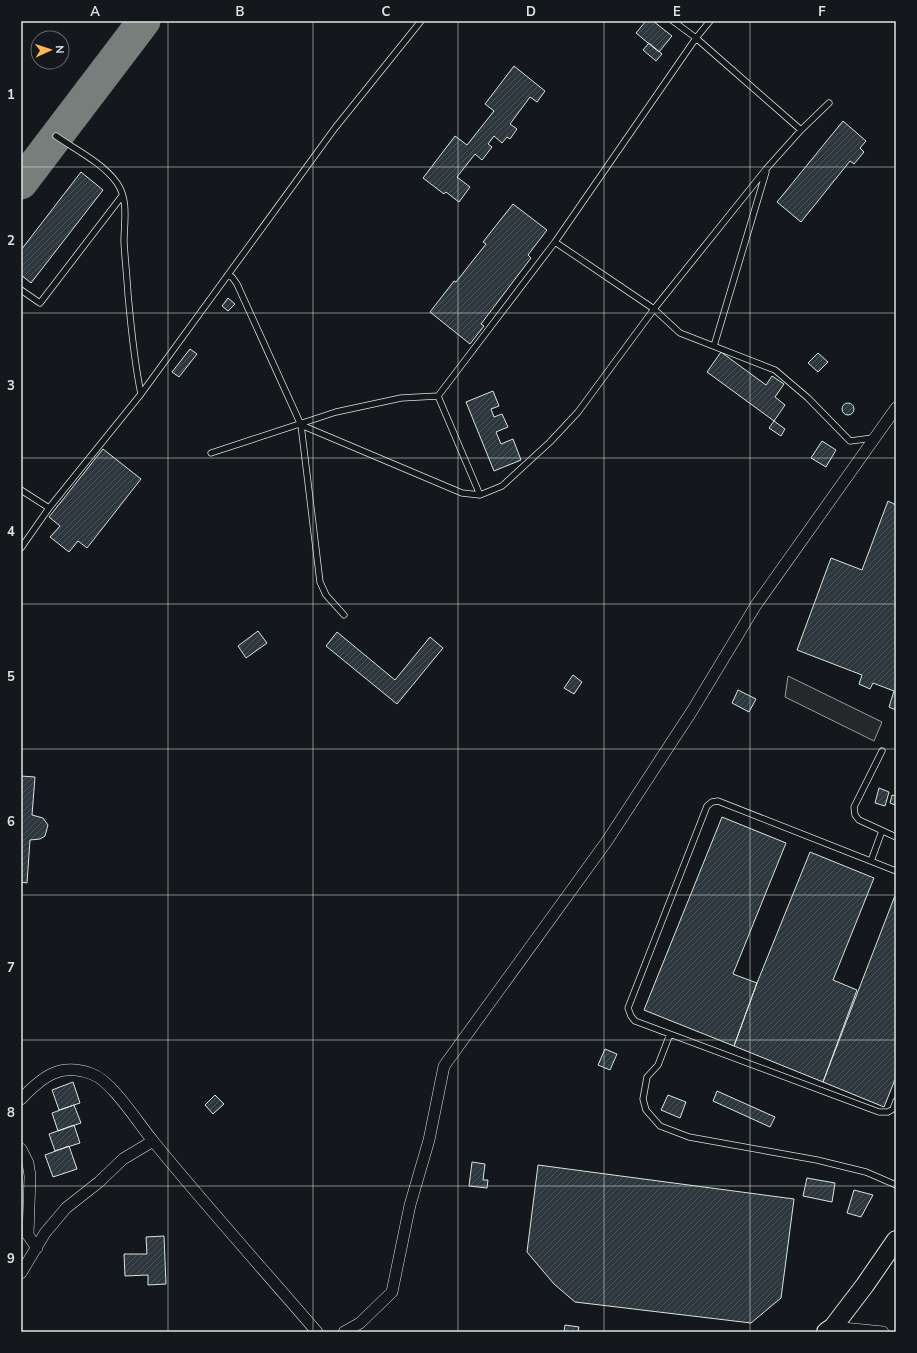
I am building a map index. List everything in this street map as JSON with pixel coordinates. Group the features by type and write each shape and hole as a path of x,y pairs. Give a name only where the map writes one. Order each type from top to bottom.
{"main road":[{"path":"830,1329 865,1285 896,1240"}],"street":[{"path":"344,1332 360,1323 392,1292 410,1205 429,1140 444,1066 607,841 692,711 756,604 873,438 896,408"},
{"path":"21,1099 45,1076 59,1071 81,1071 94,1074 109,1086 153,1141 317,1332"},
{"path":"21,1273 45,1233 66,1208 99,1182 124,1159 153,1141"},
{"path":"21,1149 28,1163 30,1176 28,1235 37,1248"},
{"path":"830,1329 883,1332"}],"lane":[{"path":"21,548 49,508 141,394 335,128 421,21"},
{"path":"673,21 696,38 801,130"},
{"path":"212,453 301,425 336,412 401,398 438,396 555,242 696,38 710,21"},
{"path":"301,425 462,493 480,495 502,486 550,442 578,412 654,309 767,168 801,130 829,103"},
{"path":"56,136 102,168 117,183 122,196 125,210 124,242 131,320 136,369 141,394"},
{"path":"714,346 767,168"},
{"path":"21,290 40,303 122,196"},
{"path":"555,242 654,309 680,333 775,370 808,398 850,441 873,438"},
{"path":"227,276 232,277 237,284 301,425 320,582 326,595 344,615"},
{"path":"438,396 480,495"},
{"path":"21,490 49,508"},
{"path":"882,751 854,807 855,815 859,820 896,837"},
{"path":"896,871 718,801 712,802 707,806 628,1008 630,1016 635,1021 879,1112 888,1112 893,1109 896,1101"},
{"path":"871,861 882,831"},
{"path":"670,1034 658,1065 647,1077 643,1099 646,1110 660,1126 689,1137 824,1162 866,1172 896,1185"}],"shaded area":[{"path":"788,676 882,722 874,741 785,697"}],"building":[{"path":"646,21 653,21 672,36 659,52 636,33"},
{"path":"649,43 662,54 656,61 643,50"},
{"path":"514,66 545,91 537,102 530,97 510,124 517,129 510,139 507,137 502,143 494,136 488,144 492,147 482,160 475,154 457,177 470,187 459,202 446,192 444,194 423,178 455,136 467,145 494,111 485,104"},
{"path":"843,121 866,141 860,148 864,152 854,164 850,161 801,222 777,202"},
{"path":"81,172 103,190 31,283 21,275 21,250"},
{"path":"513,204 547,230 528,255 531,258 481,324 484,326 470,344 430,312 486,244 483,242"},
{"path":"228,298 235,304 228,311 222,306"},
{"path":"190,349 197,354 179,377 172,372"},
{"path":"721,352 766,385 772,376 784,384 775,397 785,405 774,421 707,372"},
{"path":"818,353 828,362 818,372 808,363"},
{"path":"493,391 499,406 491,409 494,417 502,414 508,427 496,432 501,444 513,439 521,460 494,471 466,402"},
{"path":"846,403 850,403 854,409 850,415 846,415 842,411 842,407"},
{"path":"774,421 785,429 781,436 769,428"},
{"path":"822,441 836,450 826,467 811,458"},
{"path":"103,449 141,479 87,548 78,541 69,552 50,537 60,526 49,517"},
{"path":"888,501 896,505 896,710 889,707 894,691 873,683 870,689 859,684 862,675 797,650 831,558 862,570"},
{"path":"258,631 267,643 246,658 238,646"},
{"path":"337,632 395,680 430,637 443,648 397,704 326,646"},
{"path":"573,675 582,682 574,694 564,688"},
{"path":"738,690 756,699 749,712 732,703"},
{"path":"21,776 35,777 32,815 43,818 48,825 45,836 40,839 30,840 27,883 21,882"},
{"path":"879,788 889,792 885,806 875,803"},
{"path":"892,795 896,796 895,805 890,803"},
{"path":"722,817 786,843 733,974 757,983 734,1046 644,1010"},
{"path":"810,852 874,878 833,980 857,990 823,1082 734,1046 757,983"},
{"path":"896,893 896,1077 884,1107 823,1082"},
{"path":"605,1049 617,1054 610,1070 598,1065"},
{"path":"73,1082 80,1103 59,1110 52,1090"},
{"path":"717,1091 775,1117 770,1127 713,1101"},
{"path":"215,1095 224,1104 213,1114 205,1105"},
{"path":"668,1095 686,1102 680,1118 661,1110"},
{"path":"74,1105 81,1123 58,1131 52,1113"},
{"path":"74,1125 80,1143 55,1151 49,1134"},
{"path":"69,1146 77,1169 53,1177 45,1155"},
{"path":"472,1162 485,1164 483,1180 488,1180 487,1188 469,1186"},
{"path":"538,1165 794,1199 781,1298 751,1323 575,1302 554,1284 527,1252"},
{"path":"807,1178 835,1183 832,1202 803,1196"},
{"path":"854,1190 873,1195 861,1217 847,1213"},
{"path":"164,1236 166,1284 148,1285 148,1275 125,1276 124,1254 147,1254 146,1237"},
{"path":"565,1325 579,1327 578,1332 564,1332"}],"taxiway":[{"path":"21,183 144,21"}]}
